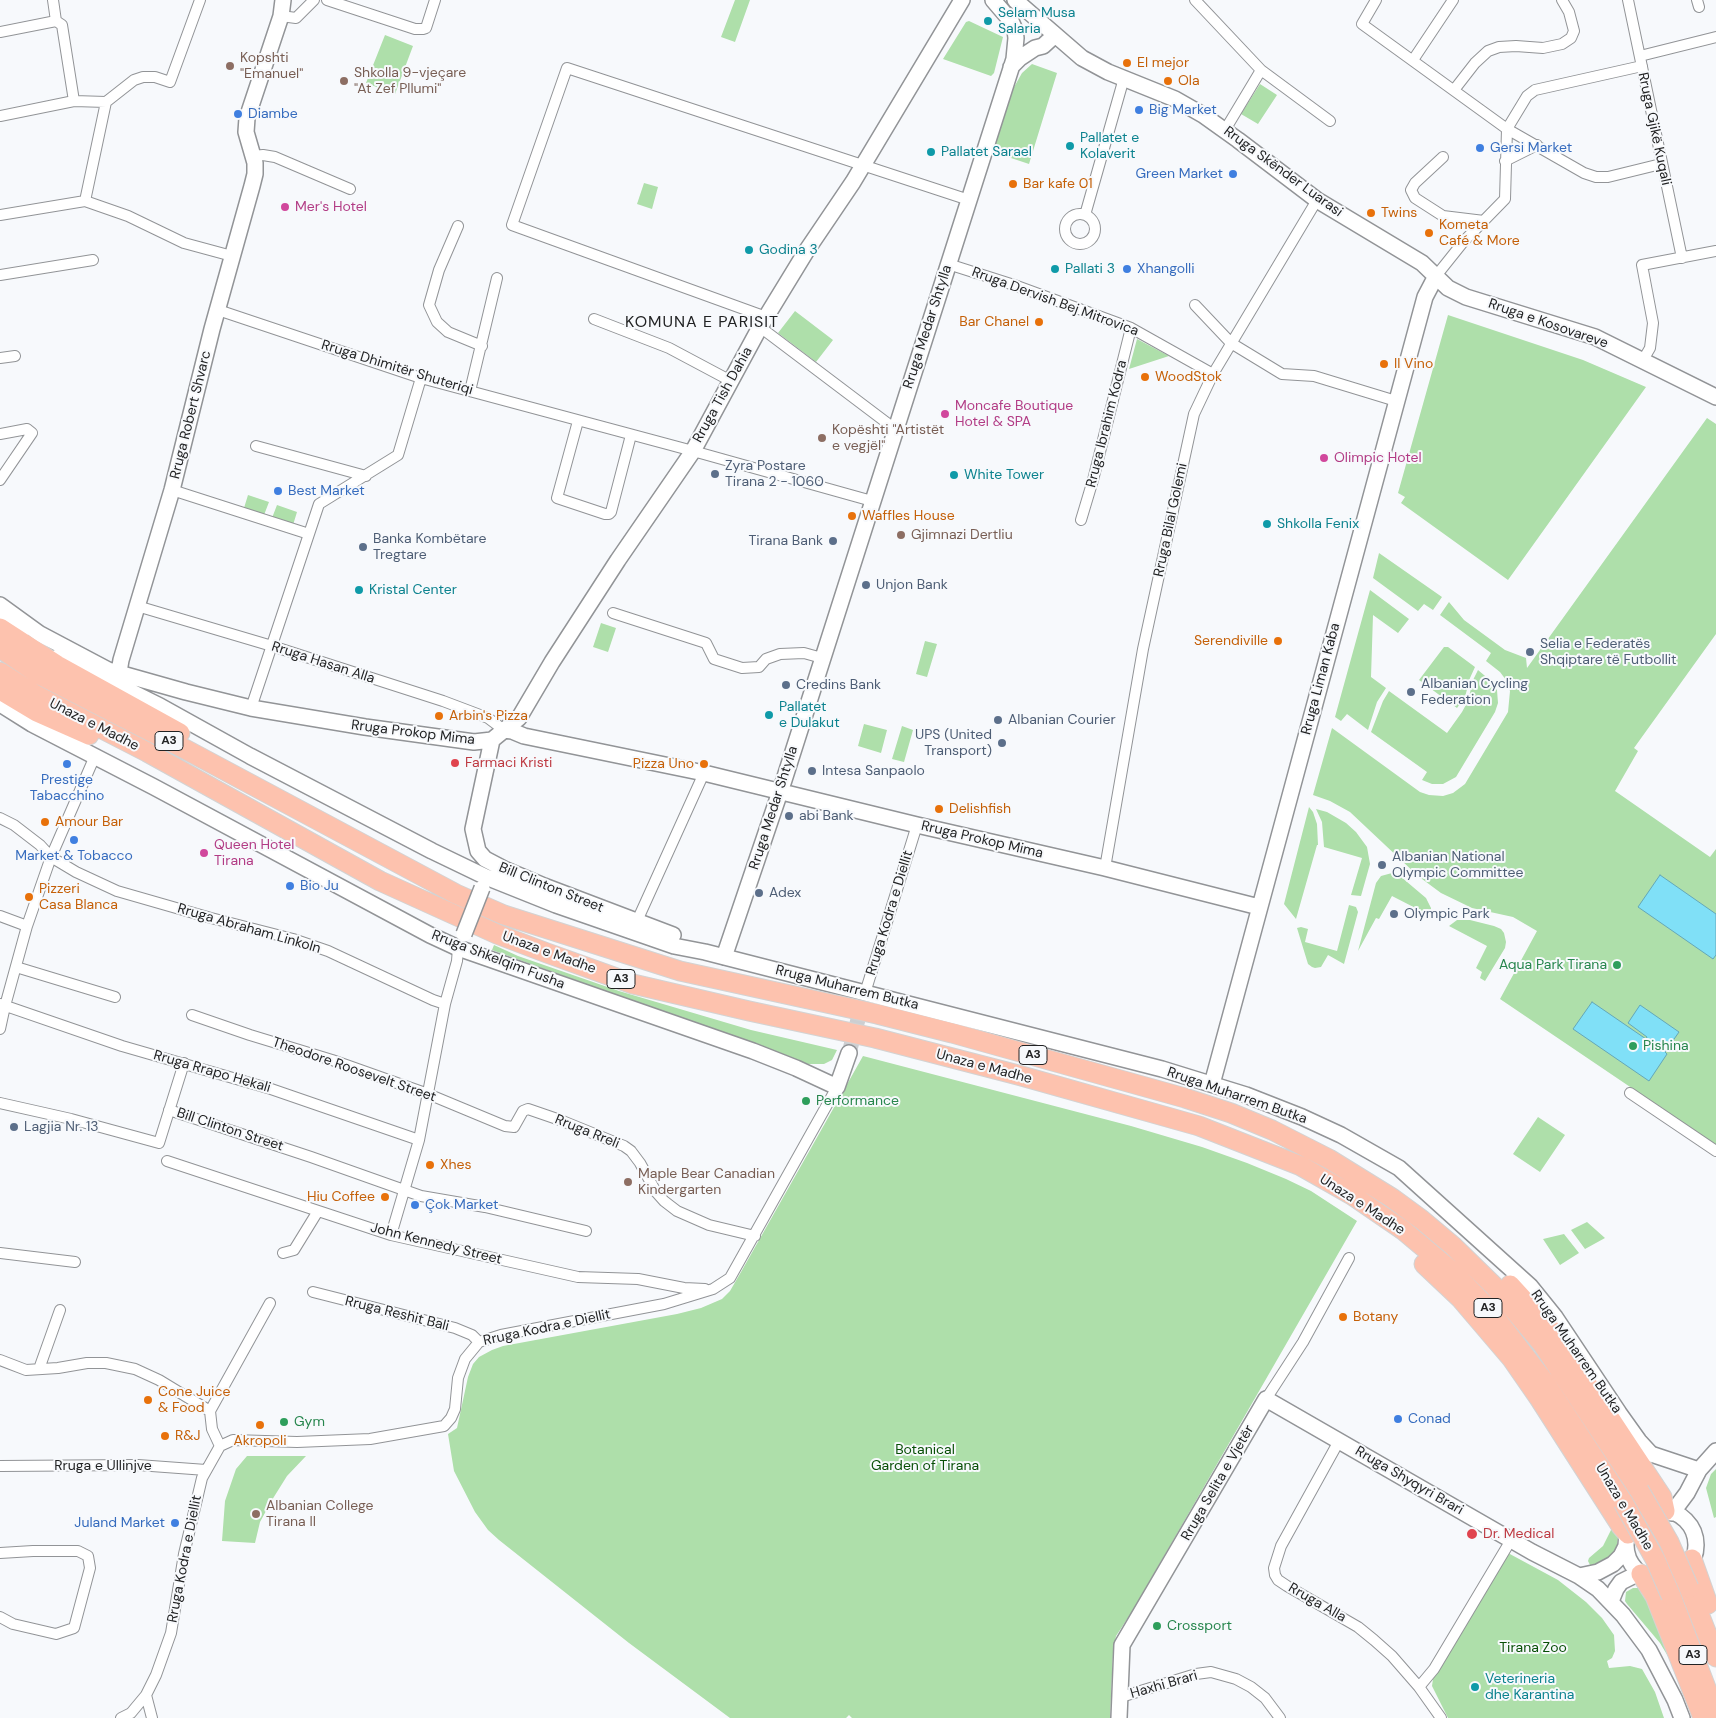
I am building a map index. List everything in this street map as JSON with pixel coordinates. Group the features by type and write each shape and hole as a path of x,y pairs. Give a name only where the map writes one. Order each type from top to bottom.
{"highway":[{"path":"0,628 57,665 324,812 340,830"},
{"name":"Unaza e Madhe","path":"0,648 38,674 340,830 456,894 513,918 680,971 942,1030 1185,1098 1231,1113 1272,1130 1329,1159 1392,1198 1453,1246 1494,1286 1543,1345 1639,1490 1669,1542 1716,1658"},
{"name":"Unaza e Madhe","path":"0,672 36,695 139,748 380,881 497,934 633,984 875,1038 1018,1075 1199,1126 1273,1154 1316,1174 1352,1195 1403,1230 1453,1272 1489,1309 1544,1380 1623,1502 1655,1559 1716,1714"},
{"path":"0,690 37,712 88,734 217,798 249,808"},
{"path":"1329,1159 1347,1160 1396,1193 1472,1251 1515,1290 1552,1331 1673,1514"},
{"path":"1316,1174 1323,1187 1353,1206 1402,1244 1460,1298 1494,1335 1539,1398 1621,1526 1627,1540"},
{"path":"1692,1559 1716,1624"},
{"path":"1640,1573 1655,1596 1703,1718"}],"street":[{"path":"53,0 56,21"},
{"path":"0,116 74,101 106,102 134,80 143,77 155,77 170,82 200,0"},
{"name":"Rruga Robert Shvarc","path":"114,671 121,660 172,490 255,174 254,156 246,132 247,118 282,16 282,0"},
{"path":"282,16 296,18 314,0"},
{"path":"327,0 415,29 422,29 426,28 435,0"},
{"name":"Rruga Tish Dahia","path":"504,730 519,718 552,662 614,565 693,451 763,322 863,166 962,0"},
{"name":"Rruga Medar Shtylla","path":"724,957 780,791 1014,59 1015,30 1011,22 993,0"},
{"name":"Rruga Skënder Luarasi","path":"1015,0 1082,58 1094,66 1175,99 1224,130 1317,200 1422,263 1436,276"},
{"path":"1197,0 1261,70 1330,121"},
{"path":"1376,0 1362,24 1507,128 1584,173 1596,177 1608,177 1661,164"},
{"path":"1413,60 1453,0"},
{"path":"1454,90 1475,63 1488,51 1499,46 1544,48 1562,44 1571,38 1574,32 1569,12 1562,0"},
{"name":"Rruga Gjikë Kuqali","path":"1628,0 1682,258"},
{"path":"0,32 56,21 62,25 74,101"},
{"path":"1011,66 1035,48 1043,46 1055,35"},
{"path":"1436,276 1464,241 1505,199 1507,128 1526,96 1535,90 1641,61 1716,37"},
{"path":"895,429 763,322 512,225 567,68 969,200"},
{"path":"1224,130 1261,70"},
{"path":"1085,215 1124,78"},
{"path":"86,201 106,102"},
{"path":"1506,161 1537,145"},
{"path":"254,156 274,157 350,190"},
{"path":"1443,157 1415,182 1411,190 1415,198 1443,216 1484,221"},
{"name":"Rruga Bilal Golemi","path":"1105,868 1143,649 1194,414 1212,374 1317,200"},
{"path":"0,215 86,201 128,216 184,243 232,256"},
{"path":"458,226 443,260 428,305 436,322 448,332 482,346"},
{"path":"1643,360 1650,348 1653,323 1642,265 1716,251"},
{"path":"0,275 93,260"},
{"name":"Rruga Dervish Bej Mitrovica","path":"948,264 1014,285 1131,328 1212,374"},
{"name":"Rruga e Kosovareve","path":"1436,276 1448,288 1466,297 1587,334 1716,397"},
{"name":"Rruga Liman Kaba","path":"1212,1084 1396,401 1425,297 1436,276"},
{"path":"470,392 497,278"},
{"path":"1195,306 1231,343 1282,374 1314,376 1396,401"},
{"name":"Rruga Dhimitër Shuteriqi","path":"218,310 420,378 872,501"},
{"path":"594,319 669,348 731,382"},
{"name":"Rruga Ibrahim Kodra","path":"1081,520 1093,480 1131,328"},
{"path":"0,358 15,356"},
{"path":"251,708 319,504 398,456 420,378"},
{"path":"578,421 558,498 605,514 612,512 630,435"},
{"path":"0,434 27,429 32,433 0,480"},
{"path":"256,446 366,476"},
{"path":"172,490 308,534"},
{"path":"0,605 40,634 114,671 136,695"},
{"name":"Rruga Hasan Alla","path":"137,606 272,646 443,701 488,718 504,730"},
{"path":"613,614 706,643 714,659 742,668 759,667 766,659 780,654 804,653 822,658"},
{"path":"0,616 16,629 67,660 386,827 484,883 556,905 674,946 705,952"},
{"path":"67,660 114,671"},
{"name":"Rruga Prokop Mima","path":"114,671 251,708 365,727 474,742 492,740 504,730 512,731 524,736 704,773 916,825 1105,868 1259,907"},
{"name":"Rruga Shkelqim Fusha","path":"0,704 32,724 430,935 461,941 753,1051 837,1087"},
{"name":"Bill Clinton Street","path":"492,740 473,829 478,851 485,859 504,870 680,938 705,952"},
{"path":"0,1029 2,1005 51,857 95,756"},
{"path":"637,921 704,773"},
{"name":"Rruga Abraham Linkoln","path":"0,818 21,830 40,845 51,857 76,872 117,891 292,939 328,951 432,1000 445,1004"},
{"name":"Rruga Kodra e Diellit","path":"864,997 916,825"},
{"name":"Bill Clinton Street","path":"391,1235 419,1140 445,1004 461,941 484,883"},
{"path":"0,916 27,926"},
{"name":"Rruga Muharrem Butka","path":"705,952 864,997 1162,1069 1252,1098 1324,1127 1399,1168 1530,1286 1555,1317 1644,1448 1651,1454 1698,1470"},
{"path":"16,967 114,997"},
{"name":"Rruga Rrapo Hekali","path":"2,1005 122,1046 271,1089 419,1140"},
{"name":"Theodore Roosevelt Street","path":"192,1015 332,1060 428,1094 498,1124 514,1127"},
{"name":"Rruga Kodra e Diellit","path":"122,1718 131,1713 146,1695 156,1675 171,1633 184,1554 195,1506 206,1470 220,1446 233,1440 297,1442 370,1439 444,1426 451,1418 455,1409 458,1378 465,1358 479,1342 501,1335 664,1304 714,1289 730,1278 755,1236 837,1087 849,1053"},
{"path":"0,1103 71,1119 159,1143 184,1063"},
{"path":"1630,1093 1716,1151"},
{"name":"Rruga Rreli","path":"514,1127 526,1109 531,1109 624,1146 636,1155 656,1192 677,1211 709,1225 755,1236"},
{"name":"Bill Clinton Street","path":"169,1110 421,1196 485,1208 586,1231"},
{"name":"John Kennedy Street","path":"167,1161 391,1235 578,1277 638,1279 684,1288 714,1289"},
{"path":"283,1253 294,1250 318,1211"},
{"path":"0,1253 75,1262"},
{"name":"Rruga Selita e Vjetër","path":"1119,1718 1122,1645 1266,1400 1303,1342 1349,1258"},
{"name":"Rruga Reshit Bali","path":"312,1292 455,1328 472,1336 479,1342"},
{"path":"220,1446 212,1429 210,1411 270,1304"},
{"path":"39,1369 60,1310"},
{"path":"0,1360 26,1370 87,1363 106,1363 136,1369 159,1380 210,1411"},
{"name":"Rruga Shyqyri Brari","path":"1266,1400 1511,1540 1579,1576 1603,1595 1632,1626 1656,1661 1682,1718"},
{"name":"Rruga Alla","path":"1339,1441 1281,1546 1274,1568 1275,1575 1278,1580 1287,1586 1358,1627 1392,1656 1419,1687 1440,1718"},
{"path":"1673,1514 1698,1470 1716,1451"},
{"name":"Rruga e Ullinjve","path":"0,1466 138,1465 206,1470"},
{"path":"1579,1576 1591,1575 1608,1568 1618,1560 1634,1524 1642,1516 1653,1512 1673,1514 1688,1524 1694,1535 1695,1547 1692,1559 1683,1572 1668,1579 1656,1580 1640,1573 1630,1562 1627,1540"},
{"path":"1419,1687 1434,1669 1511,1540"},
{"path":"0,1554 33,1551 78,1551 88,1556 90,1568 74,1628 56,1634 13,1624 0,1617"},
{"path":"1603,1595 1608,1568"},
{"path":"1603,1595 1616,1589 1621,1582 1640,1573"},
{"name":"Haxhi Brari","path":"1121,1697 1196,1674 1210,1672 1236,1678 1251,1687 1265,1698 1280,1718"},
{"path":"146,1695 152,1718"}],"green space":[{"path":"735,0 750,0 735,42 721,37"},
{"path":"969,21 1003,37 994,73 991,76 943,59 966,22"},
{"path":"385,35 413,46 395,94 366,83"},
{"path":"1032,64 1057,73 1029,164 993,152 1009,96 1022,73"},
{"path":"1260,84 1277,95 1258,124 1241,114"},
{"path":"644,183 658,187 652,209 637,204"},
{"path":"795,311 833,340 816,362 778,333"},
{"path":"1448,315 1583,360 1646,387 1508,580 1401,503 1405,497 1398,493"},
{"path":"1137,339 1169,356 1129,369"},
{"path":"1707,418 1716,424 1716,634 1634,748 1638,751 1615,791 1710,857 1716,849 1716,1145 1500,999 1537,931 1513,917 1472,908 1441,893 1418,876 1350,812 1330,801 1313,795 1332,728 1420,792 1443,796 1453,793 1465,784 1508,712 1510,691 1506,680 1500,672 1486,661 1491,653 1440,615 1449,602 1464,620 1505,650 1526,658 1527,668"},
{"path":"248,495 269,502 264,515 244,508"},
{"path":"277,505 297,512 293,525 272,518"},
{"path":"1379,553 1442,597 1433,610 1424,604 1418,611 1373,578"},
{"path":"1370,590 1409,619 1398,633 1373,615 1371,677 1386,688 1377,702 1368,730 1347,714 1341,721 1335,717"},
{"path":"601,623 616,628 608,652 593,647"},
{"path":"925,641 937,644 927,677 916,674"},
{"path":"1444,647 1448,647 1475,667 1465,697 1457,708 1419,680"},
{"path":"1478,670 1491,681 1497,690 1498,703 1495,712 1456,777 1443,784 1432,784 1422,780 1427,772 1371,732 1389,691 1447,733 1468,701 1473,680"},
{"path":"864,724 887,730 881,753 858,746"},
{"path":"902,726 913,730 904,762 892,759"},
{"path":"1309,807 1317,824 1318,845 1296,919 1284,904"},
{"path":"1316,809 1327,812 1346,823 1356,832 1367,847 1370,864 1361,896 1351,895 1362,858 1324,847 1322,822"},
{"path":"1392,873 1400,876 1426,898 1431,908 1431,916 1392,896 1379,919 1376,918 1358,951 1376,883 1381,876"},
{"path":"1349,905 1356,907 1358,912 1344,964 1328,955 1321,967 1312,967 1308,964 1297,928 1308,929 1305,942 1337,951"},
{"path":"1457,920 1470,920 1494,926 1501,929 1504,933 1505,948 1485,981 1480,978 1482,972 1476,968 1487,946 1449,926"},
{"path":"494,945 518,956 619,991 751,1030 837,1050 832,1060 824,1064 808,1064 492,950"},
{"name":"Botanical Garden of Tirana","path":"863,1056 1131,1126 1202,1147 1286,1179 1311,1191 1357,1221 1133,1610 1116,1636 1113,1652 1110,1718 852,1718 849,1715 846,1718 730,1718 629,1643 499,1540 488,1530 475,1512 454,1471 448,1434 457,1428 468,1377 473,1364 479,1357 503,1346 701,1308 722,1299 730,1291"},
{"path":"1538,1117 1565,1135 1540,1172 1513,1154"},
{"path":"1587,1222 1605,1238 1585,1249 1571,1230"},
{"path":"1564,1234 1579,1253 1560,1265 1543,1239"},
{"path":"247,1456 306,1456 287,1476 272,1500 260,1522 255,1543 222,1541 225,1501 236,1469"},
{"path":"1716,1469 1716,1517 1714,1518 1706,1488 1711,1474"},
{"path":"1612,1528 1618,1536 1617,1549 1612,1557 1595,1566 1590,1565 1589,1558 1603,1546"},
{"name":"Tirana Zoo","path":"1508,1553 1558,1580 1586,1602 1602,1618 1614,1635 1615,1651 1612,1658 1607,1661 1609,1668 1630,1666 1642,1669 1655,1692 1664,1718 1448,1718 1432,1686 1433,1679"},
{"path":"1633,1588 1640,1588 1644,1591 1669,1658 1660,1643 1625,1601 1626,1592"}],"water":[{"path":"1660,875 1716,914 1716,955 1713,959 1638,907"},
{"name":"Pishina","path":"1592,1002 1646,1039 1647,1037 1628,1023 1640,1005 1679,1032 1649,1081 1573,1029"}],"tunnel":[{"path":"849,1053 863,1001"}],"place":[{"name":"Selam Musa Salaria","path":"988,21"},
{"name":"El mejor","path":"1127,63"},
{"name":"Kopshti \"Emanuel\"","path":"230,66"},
{"name":"Shkolla 9-vjeçare \"At Zef Pllumi\"","path":"344,81"},
{"name":"Ola","path":"1168,81"},
{"name":"Big Market","path":"1139,110"},
{"name":"Diambe","path":"238,114"},
{"name":"Pallatet e Kolaverit","path":"1070,146"},
{"name":"Gersi Market","path":"1480,148"},
{"name":"Pallatet Sarael","path":"931,152"},
{"name":"Green Market","path":"1233,174"},
{"name":"Bar kafe 01","path":"1013,184"},
{"name":"Mer's Hotel","path":"285,207"},
{"name":"Twins","path":"1371,213"},
{"name":"Kometa Café & More","path":"1429,233"},
{"name":"Godina 3","path":"749,250"},
{"name":"Pallati 3","path":"1055,269"},
{"name":"Xhangolli","path":"1127,269"},
{"name":"Bar Chanel","path":"1039,322"},
{"name":"Il Vino","path":"1384,364"},
{"name":"WoodStok","path":"1145,377"},
{"name":"Moncafe Boutique Hotel & SPA","path":"945,414"},
{"name":"Kopështi \"Artistët e vegjël\"","path":"822,438"},
{"name":"Olimpic Hotel","path":"1324,458"},
{"name":"Zyra Postare Tirana 2 - 1060","path":"715,474"},
{"name":"White Tower","path":"954,475"},
{"name":"Best Market","path":"278,491"},
{"name":"Waffles House","path":"852,516"},
{"name":"Shkolla Fenix","path":"1267,524"},
{"name":"Gjimnazi Dertliu","path":"901,535"},
{"name":"Tirana Bank","path":"833,541"},
{"name":"Banka Kombëtare Tregtare","path":"363,547"},
{"name":"Unjon Bank","path":"866,585"},
{"name":"Kristal Center","path":"359,590"},
{"name":"Serendiville","path":"1278,641"},
{"name":"Selia e Federatës Shqiptare të Futbollit","path":"1530,652"},
{"name":"Credins Bank","path":"786,685"},
{"name":"Albanian Cycling Federation","path":"1411,692"},
{"name":"Pallatet e Dulakut","path":"769,715"},
{"name":"Arbin's Pizza","path":"439,716"},
{"name":"Albanian Courier","path":"998,720"},
{"name":"UPS (United Transport)","path":"1002,743"},
{"name":"Farmaci Kristi","path":"455,763"},
{"name":"Prestige Tabacchino","path":"67,764"},
{"name":"Pizza Uno","path":"704,764"},
{"name":"Intesa Sanpaolo","path":"812,771"},
{"name":"Delishfish","path":"939,809"},
{"name":"abi Bank","path":"789,816"},
{"name":"Amour Bar","path":"45,822"},
{"name":"Market & Tobacco","path":"74,840"},
{"name":"Queen Hotel Tirana","path":"204,853"},
{"name":"Albanian National Olympic Committee","path":"1382,865"},
{"name":"Bio Ju","path":"290,886"},
{"name":"Adex","path":"759,893"},
{"name":"Pizzeri Casa Blanca","path":"29,897"},
{"name":"Olympic Park","path":"1394,914"},
{"name":"Aqua Park Tirana","path":"1617,965"},
{"name":"Pishina","path":"1633,1046"},
{"name":"Performance","path":"806,1101"},
{"name":"Lagjia Nr. 13","path":"14,1127"},
{"name":"Xhes","path":"430,1165"},
{"name":"Maple Bear Canadian Kindergarten","path":"628,1182"},
{"name":"Hiu Coffee","path":"385,1197"},
{"name":"Çok Market","path":"415,1205"},
{"name":"Botany","path":"1343,1317"},
{"name":"Cone Juice & Food","path":"148,1400"},
{"name":"Conad","path":"1398,1419"},
{"name":"Gym","path":"284,1422"},
{"name":"Akropoli","path":"260,1425"},
{"name":"R&J","path":"165,1436"},
{"name":"Albanian College Tirana II","path":"256,1514"},
{"name":"Juland Market","path":"175,1523"},
{"name":"Dr. Medical","path":"1472,1534"},
{"name":"Crossport","path":"1157,1626"},
{"name":"Veterineria dhe Karantina","path":"1475,1687"}],"district":[{"name":"KOMUNA E PARISIT","path":"702,323"}]}
